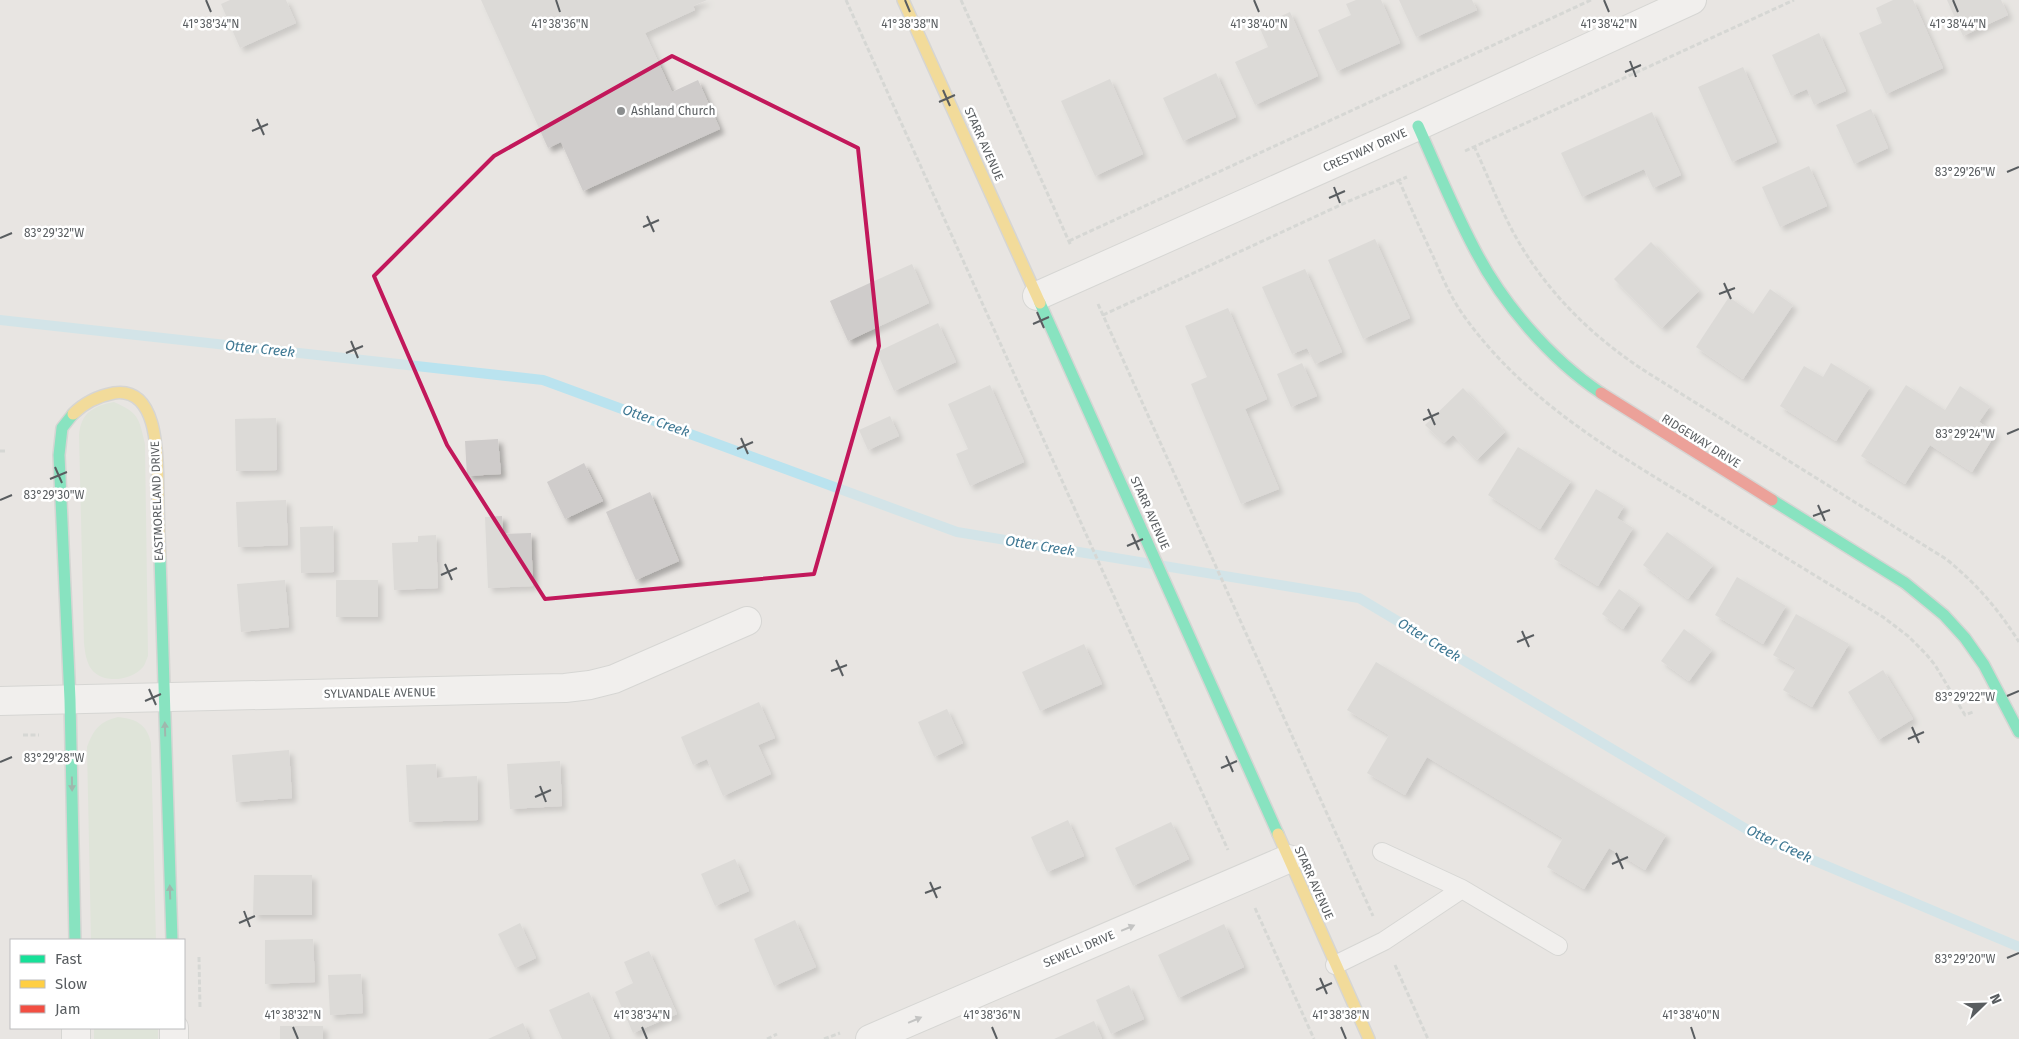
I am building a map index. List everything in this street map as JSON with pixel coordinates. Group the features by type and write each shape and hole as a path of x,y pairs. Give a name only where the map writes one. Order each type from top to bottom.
{"street":[{"name":"STARR AVENUE","path":"903,0 1199,655 1368,1039"},
{"name":"CRESTWAY DRIVE","path":"1037,296 1418,126 1692,0"},
{"name":"RIDGEWAY DRIVE","path":"1418,126 1474,250 1501,292 1552,353 1586,383 1624,409 1905,583 1934,604 1957,626 1968,641 1993,679 2019,732"},
{"name":"EASTMORELAND DRIVE","path":"75,939 70,700 59,455 62,429 75,410 96,397 118,392 136,397 150,417 156,439 172,939"},
{"name":"SYLVANDALE AVENUE","path":"0,701 565,688 590,685 614,679 747,620"},
{"name":"SEWELL DRIVE","path":"870,1039 1288,858"}],"lane":[{"path":"1382,852 1462,889 1558,946"},
{"path":"1336,965 1384,941 1462,889"}],"path":[{"path":"846,0 1314,1039"},
{"path":"961,0 1428,1039"},
{"path":"1069,240 1591,0"},
{"path":"1474,146 1512,230 1523,248 1547,284 1593,334 1664,384 1946,560 1975,583 2003,617 2019,642"},
{"path":"0,451 7,451"},
{"path":"767,1039 777,1034"}],"highlighted area":[{"path":"672,56 858,148 879,346 814,574 545,599 447,445 374,276 494,156"}],"green space":[{"path":"114,402 137,417 145,444 148,656 144,666 138,672 125,678 110,679 92,670 87,660 84,643 79,435 82,421 90,411"},
{"path":"118,717 135,721 147,731 151,743 156,939 91,939 87,747 92,735 106,721"},
{"path":"94,1029 158,1029 158,1039 94,1039"}],"building":[{"path":"230,0 286,0 296,23 240,48 221,4"},
{"name":"Ashland Church","path":"481,0 707,0 693,6 695,10 645,33 672,92 698,80 720,129 583,191 561,142 548,148"},
{"path":"1356,0 1381,0 1400,43 1337,71 1318,30 1351,15 1346,4"},
{"path":"1399,0 1472,0 1477,10 1416,37"},
{"path":"1893,0 1913,0 1943,68 1886,94 1859,33 1882,23 1876,8"},
{"path":"1947,0 2001,0 2008,15 1963,36"},
{"path":"1290,12 1318,76 1255,105 1235,62 1268,47 1259,26"},
{"path":"1819,33 1846,91 1814,105 1807,89 1791,96 1772,55"},
{"path":"1743,67 1777,142 1732,162 1698,87"},
{"path":"1216,73 1236,117 1183,141 1163,98"},
{"path":"1110,79 1143,154 1095,176 1061,101"},
{"path":"1871,109 1888,148 1854,164 1836,125"},
{"path":"1652,112 1681,175 1653,188 1644,169 1582,197 1561,153"},
{"path":"1809,166 1827,206 1780,227 1762,187"},
{"path":"1375,239 1410,318 1363,339 1328,260"},
{"path":"1651,242 1699,291 1662,328 1614,279"},
{"path":"912,264 929,303 848,341 830,301"},
{"path":"1305,269 1342,352 1315,364 1307,348 1292,354 1262,287"},
{"path":"1770,289 1793,305 1743,379 1696,347 1729,297 1753,314"},
{"path":"1228,308 1267,399 1245,409 1279,489 1241,504 1191,384 1207,377 1185,326"},
{"path":"938,323 956,362 894,391 877,352"},
{"path":"1302,363 1317,396 1291,407 1277,374"},
{"path":"1831,363 1870,387 1836,441 1780,406 1804,366 1823,377"},
{"path":"990,385 1024,462 970,486 956,454 968,449 948,404"},
{"path":"1906,385 1945,410 1960,386 1990,406 1979,422 1996,433 1972,472 1930,445 1905,484 1861,456"},
{"path":"1463,388 1505,432 1477,460 1453,435 1444,443 1425,425"},
{"path":"890,416 899,436 868,450 859,430"},
{"path":"276,418 277,470 236,471 235,419"},
{"path":"498,439 501,474 467,476 465,441"},
{"path":"1518,447 1571,481 1540,529 1488,495"},
{"path":"584,463 603,501 565,519 547,482"},
{"path":"1596,489 1624,506 1617,518 1633,528 1598,586 1554,559"},
{"path":"650,492 679,561 636,580 606,512"},
{"path":"286,500 288,545 238,547 236,502"},
{"path":"502,516 503,534 531,533 533,586 488,588 485,517"},
{"path":"333,526 334,572 301,573 300,527"},
{"path":"1667,532 1713,565 1688,599 1643,565"},
{"path":"436,535 438,588 394,590 392,543 418,542 418,536"},
{"path":"1737,577 1786,606 1763,644 1715,615"},
{"path":"285,580 289,627 241,632 237,584"},
{"path":"336,580 378,580 378,617 336,617"},
{"path":"1619,589 1640,604 1623,629 1602,614"},
{"path":"1796,614 1849,644 1812,707 1783,690 1796,668 1773,655"},
{"path":"1684,629 1712,650 1689,681 1661,661"},
{"path":"1084,644 1102,684 1040,711 1022,672"},
{"path":"1376,662 1666,835 1645,870 1609,848 1584,889 1547,867 1563,838 1427,757 1405,795 1367,773 1389,735 1347,710"},
{"path":"1883,670 1913,719 1878,740 1848,692"},
{"path":"759,702 775,738 758,745 771,774 723,796 707,759 693,765 681,737"},
{"path":"947,709 963,743 934,757 918,722"},
{"path":"289,750 292,798 236,802 232,755"},
{"path":"560,761 562,806 510,809 507,764"},
{"path":"436,764 437,778 477,776 478,820 409,822 406,765"},
{"path":"1068,820 1084,856 1047,872 1031,837"},
{"path":"1171,822 1189,859 1133,886 1115,848"},
{"path":"735,859 749,891 715,906 701,874"},
{"path":"254,875 312,875 312,915 253,915"},
{"path":"795,920 816,967 774,986 754,939"},
{"path":"520,923 536,958 515,968 498,934"},
{"path":"1224,924 1244,967 1178,998 1158,955"},
{"path":"313,939 315,982 265,984 265,940"},
{"path":"649,951 677,1014 633,1033 615,992 633,983 624,962"},
{"path":"361,974 363,1013 330,1015 328,975"},
{"path":"1129,985 1144,1019 1111,1034 1096,1000"},
{"path":"589,992 610,1039 562,1039 549,1010"},
{"path":"1094,1021 1102,1039 1054,1039"},
{"path":"523,1023 530,1039 488,1039"},
{"path":"280,1026 323,1026 323,1039 280,1039"}],"waterway":[{"name":"Otter Creek","path":"0,320 543,380 957,532 1359,598 1763,839 2019,947"}],"traffic: fast":[{"path":"1418,126 1466,233 1498,289 1546,347 1601,393"},
{"path":"1040,303 1278,834"},
{"path":"73,414 62,428 59,455 70,700 75,939"},
{"path":"1772,500 1905,583 1944,615 1965,638 1984,665 2019,732"},
{"path":"160,557 172,939"}],"traffic: slow":[{"path":"903,0 1040,303"},
{"path":"73,414 82,406 102,396 114,393 129,394 141,401 148,414 156,446 160,557"},
{"path":"1278,834 1369,1039"}],"traffic: jam":[{"path":"1601,393 1772,500"}],"place":[{"name":"Ashland Church","path":"621,111"}]}
